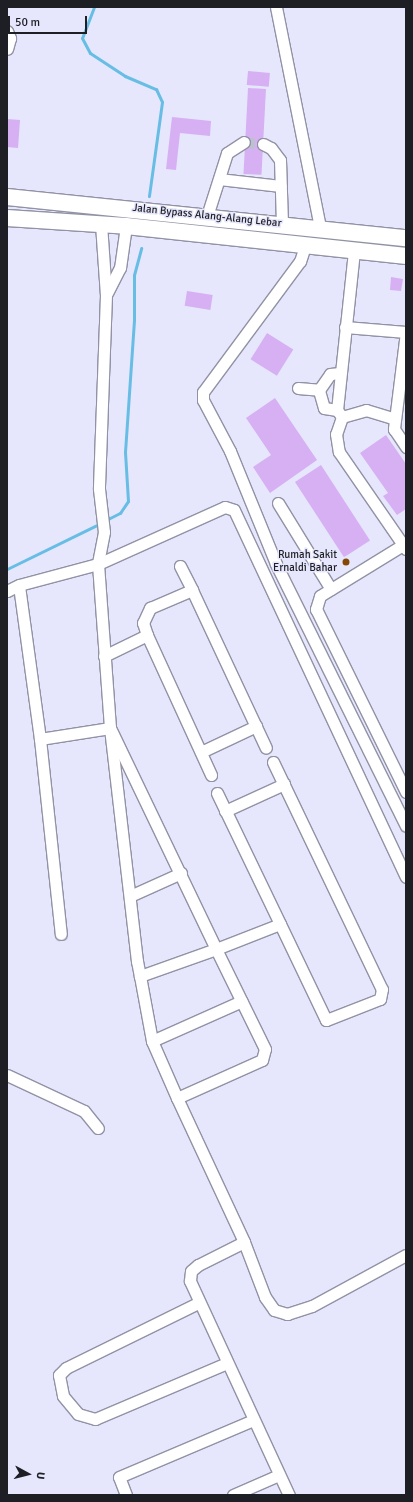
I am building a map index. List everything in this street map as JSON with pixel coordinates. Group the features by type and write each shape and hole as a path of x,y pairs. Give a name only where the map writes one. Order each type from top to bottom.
{"highway":[{"name":"Jalan Bypass Alang-Alang Lebar","path":"7,197 207,216 406,238"},
{"name":"Jalan Bypass Alang-Alang Lebar","path":"7,218 130,226 406,256"}],"street":[{"path":"276,7 320,228"},
{"path":"7,32 10,38 7,49"},
{"path":"207,216 227,153 244,142"},
{"path":"263,144 271,148 280,160 282,224"},
{"path":"219,179 281,186"},
{"path":"101,224 106,295 102,517 104,532 98,564 110,728 140,976 152,1041 244,1242 265,1297 274,1310 287,1314 312,1306 406,1255"},
{"path":"106,295 120,268 130,226"},
{"path":"305,246 300,261 204,392 203,400 230,451 276,564 406,826"},
{"path":"354,251 340,373 340,414 336,434 339,452 405,545 320,596 316,609 406,792"},
{"path":"345,327 406,332 394,429 406,447"},
{"path":"319,390 330,374 340,373"},
{"path":"298,388 319,390"},
{"path":"319,390 324,408 340,414 366,410 395,419"},
{"path":"278,503 331,589"},
{"path":"7,591 19,585 98,564 225,507 234,510 406,877"},
{"path":"180,566 266,748"},
{"path":"19,585 40,739 61,934"},
{"path":"192,590 150,608 143,623 147,635 211,775"},
{"path":"104,656 147,635"},
{"path":"201,752 256,726"},
{"path":"40,739 110,728"},
{"path":"110,728 265,1049 262,1060 177,1098"},
{"path":"217,793 326,1020 380,998 382,989 273,762"},
{"path":"225,811 284,784"},
{"path":"130,896 181,873"},
{"path":"140,976 280,924"},
{"path":"152,1041 242,1001"},
{"path":"7,1075 84,1111 98,1128"},
{"path":"244,1242 191,1271 190,1281 198,1303 289,1495"},
{"path":"198,1303 66,1368 59,1375 63,1396 78,1414 95,1419 227,1364"},
{"path":"126,1495 119,1477 253,1420"},
{"path":"233,1495 279,1475"}],"building":[{"path":"248,71 270,73 269,87 247,85"},
{"path":"248,88 266,89 261,175 243,174"},
{"path":"172,117 211,121 210,136 180,133 176,170 166,169"},
{"path":"7,119 20,120 18,148 7,147"},
{"path":"391,277 403,279 401,291 390,290"},
{"path":"187,291 213,295 210,310 185,306"},
{"path":"267,333 293,349 277,376 251,359"},
{"path":"275,398 317,460 270,493 253,467 271,455 246,418"},
{"path":"386,435 406,464 406,509 397,515 383,496 388,493 360,453"},
{"path":"321,465 370,540 344,557 295,482"}],"waterway":[{"path":"94,7 82,38 90,53 125,76 156,89 162,102 149,196"},
{"path":"106,520 120,513 128,501 125,452 134,320 134,275 141,248"},
{"path":"7,569 101,523"}],"tunnel":[{"path":"244,142 263,144"}],"place":[{"name":"Rumah Sakit Ernaldi Bahar","path":"346,562"}]}
